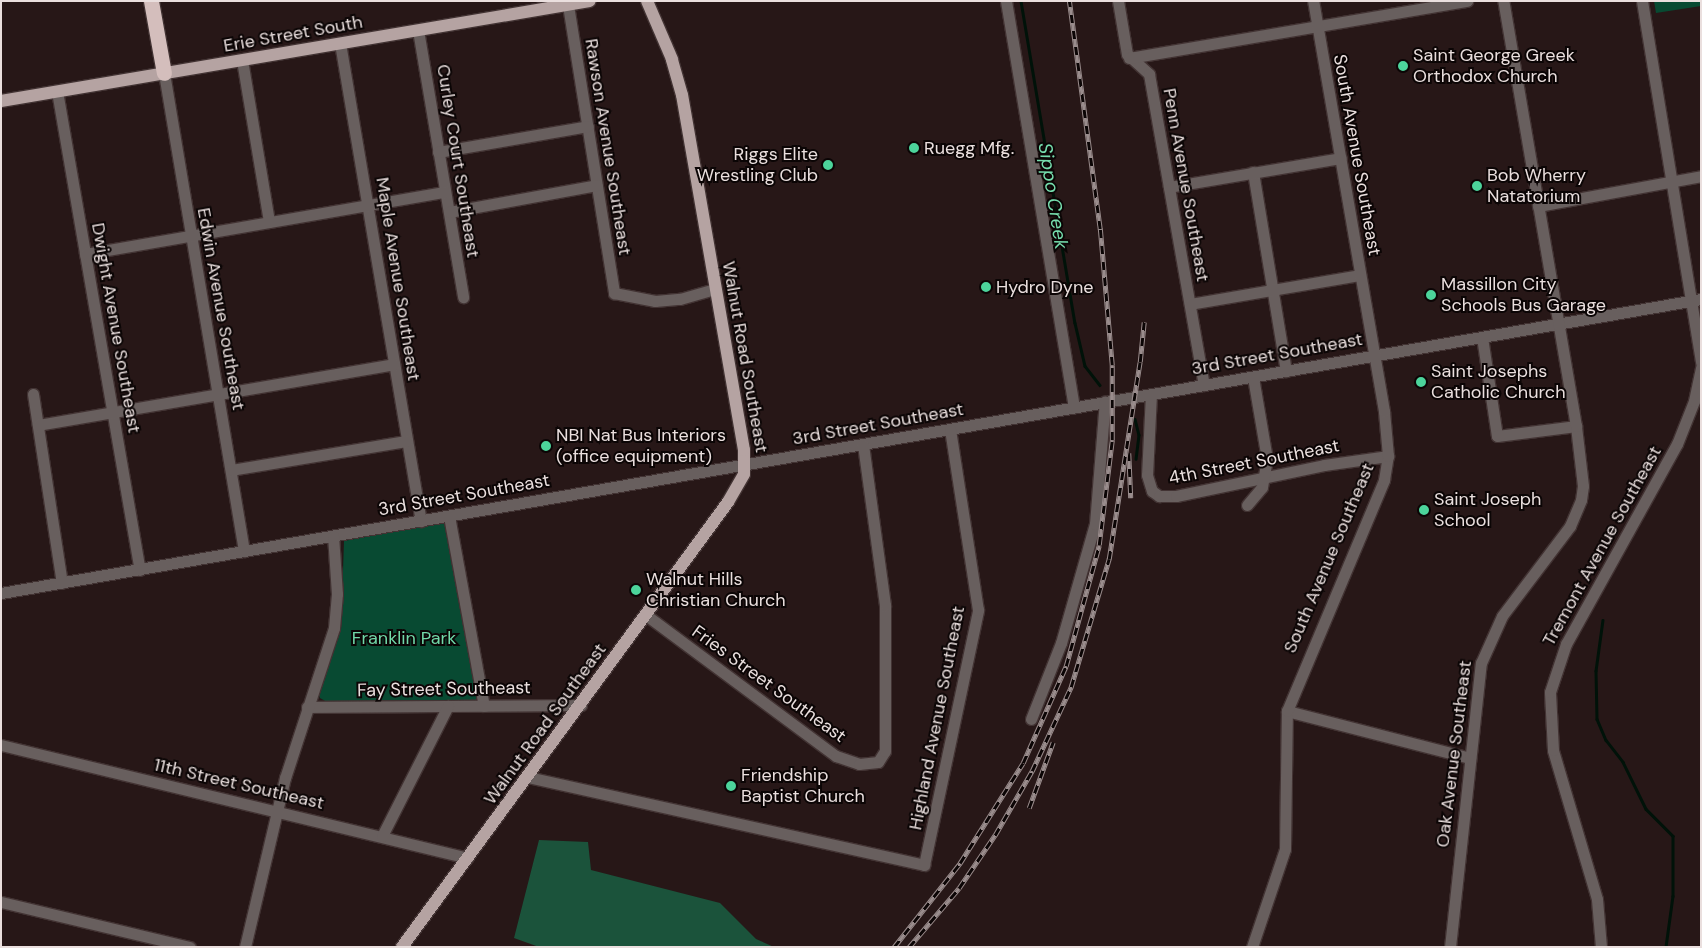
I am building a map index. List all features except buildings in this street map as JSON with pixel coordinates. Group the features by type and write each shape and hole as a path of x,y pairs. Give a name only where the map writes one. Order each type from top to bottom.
{"highway":[{"path":"151,1 164,73"},
{"path":"155,1 164,73"}],"main road":[{"name":"Erie Street South","path":"1,101 590,1"},
{"name":"Walnut Road Southeast","path":"402,947 736,491 745,465 682,95 672,59 647,1"}],"street":[{"path":"1006,1 1074,407"},
{"path":"1118,1 1129,58 1467,1"},
{"name":"South Avenue Southeast","path":"1252,947 1284,849 1287,711 1384,480 1388,456 1341,158 1313,1"},
{"name":"Oak Avenue Southeast","path":"1450,947 1478,678 1486,648 1507,609 1570,526 1581,500 1582,469 1576,426 1503,1"},
{"path":"1642,1 1673,182 1697,300 1701,362"},
{"name":"Rawson Avenue Southeast","path":"568,5 615,294 640,300 667,301 715,289"},
{"name":"Curley Court Southeast","path":"418,30 463,297"},
{"name":"Maple Avenue Southeast","path":"340,43 421,521"},
{"name":"Penn Avenue Southeast","path":"1129,58 1142,65 1149,74 1204,385"},
{"path":"242,60 269,222"},
{"name":"Edwin Avenue Southeast","path":"164,73 244,551"},
{"name":"Dwight Avenue Southeast","path":"57,91 140,570"},
{"path":"438,152 588,126"},
{"path":"1169,187 1341,158"},
{"path":"1252,172 1286,371"},
{"path":"1538,206 1701,176"},
{"path":"449,212 597,185"},
{"path":"85,254 446,192"},
{"path":"1190,304 1360,275"},
{"name":"3rd Street Southeast","path":"1,593 1697,300"},
{"path":"1482,337 1497,436 1576,426"},
{"path":"38,425 394,364"},
{"name":"Tremont Avenue Southeast","path":"1600,947 1597,900 1552,744 1550,692 1566,644 1677,444 1694,401 1701,368"},
{"path":"1247,506 1266,477 1268,459 1253,377"},
{"path":"33,394 62,583"},
{"name":"4th Street Southeast","path":"1151,394 1147,475 1150,487 1156,495 1176,496 1266,477 1388,456"},
{"path":"1031,719 1061,643 1095,524 1105,401"},
{"name":"Highland Avenue Southeast","path":"528,777 924,864 978,610 950,429"},
{"path":"231,470 407,441"},
{"name":"Fries Street Southeast","path":"646,615 818,743 849,762 876,764 882,759 885,751 885,605 863,444"},
{"path":"449,516 484,706"},
{"path":"245,947 277,812 307,707 334,628 337,594 333,536"},
{"name":"Fay Street Southeast","path":"307,707 581,705"},
{"path":"382,836 448,706"},
{"path":"1287,711 1470,758"},
{"name":"11th Street Southeast","path":"1,745 467,858"},
{"path":"1,902 190,947"}],"green space":[{"path":"1654,1 1701,1 1701,6 1656,13"},
{"name":"Franklin Park","path":"446,522 480,702 327,702 320,698 318,692 341,629 344,541"},
{"path":"539,840 588,842 591,870 720,903 756,939 774,947 539,947 514,938"}],"waterway":[{"name":"Sippo Creek","path":"1021,1 1075,323 1085,366 1100,385"},
{"name":"Sippo Creek","path":"1135,419 1139,435 1136,459"},
{"name":"Sippo Creek","path":"1603,620 1596,671 1597,719 1606,740 1623,762 1646,809 1673,836 1673,896 1666,947"}],"railway":[{"path":"894,947 960,863 1023,763 1066,666 1099,545 1112,440 1112,365 1100,229 1069,1"},
{"path":"909,947 959,888 995,835 1032,771 1071,687 1109,559 1140,362 1144,322"},
{"path":"1129,453 1131,498"},
{"path":"1029,808 1053,742"}],"place":[{"name":"Saint George Greek Orthodox Church","path":"1403,66"},
{"name":"Ruegg Mfg.","path":"914,148"},
{"name":"Riggs Elite Wrestling Club","path":"828,165"},
{"name":"Bob Wherry Natatorium","path":"1477,186"},
{"name":"Hydro Dyne","path":"986,287"},
{"name":"Massillon City Schools Bus Garage","path":"1431,295"},
{"name":"Saint Josephs Catholic Church","path":"1421,382"},
{"name":"NBI Nat Bus Interiors (office equipment)","path":"546,446"},
{"name":"Saint Joseph School","path":"1424,510"},
{"name":"Walnut Hills Christian Church","path":"636,590"},
{"name":"Friendship Baptist Church","path":"731,786"}]}
